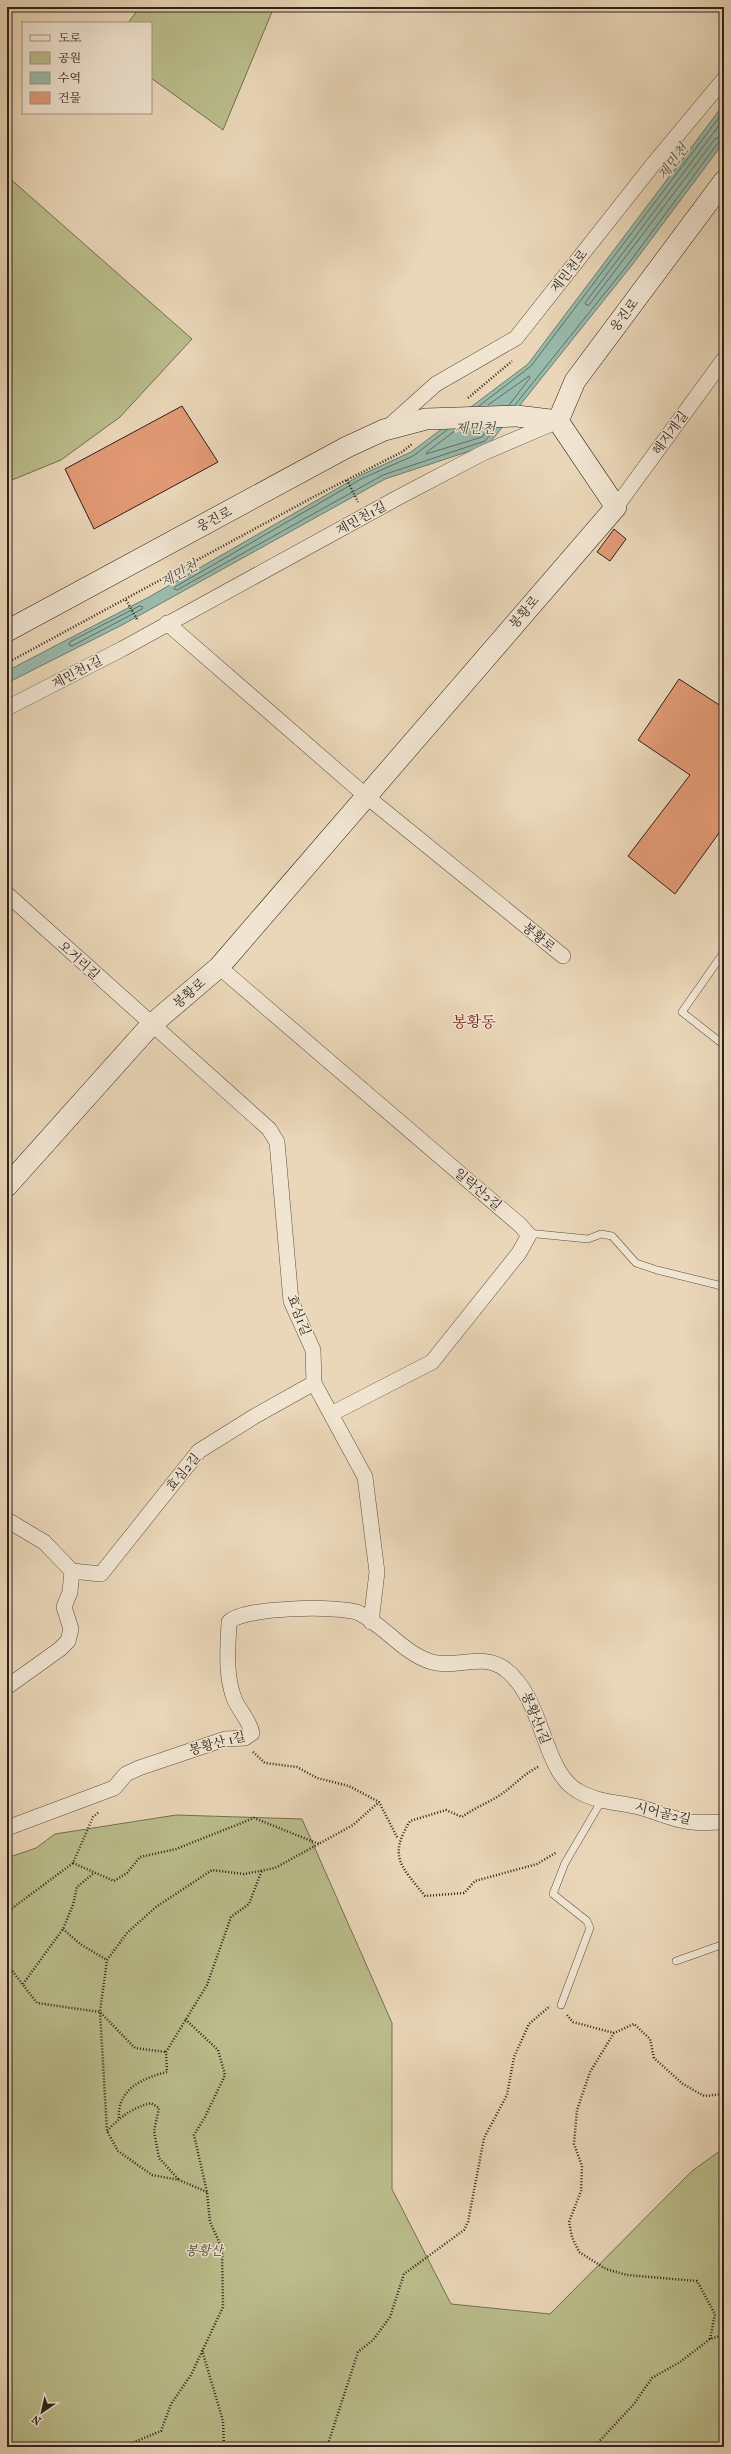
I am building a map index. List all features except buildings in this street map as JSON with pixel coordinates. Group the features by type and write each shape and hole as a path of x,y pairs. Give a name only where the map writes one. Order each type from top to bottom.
{"main road":[{"name":"웅진로","path":"7,631 346,447 384,430 426,419 516,416 558,420 575,382 724,181"},
{"path":"558,420 616,506"},
{"name":"봉황로","path":"7,1186 151,1025 218,968 616,506"}],"street":[{"name":"제민천로","path":"384,430 436,384 516,338 655,162 724,79"},
{"name":"해지개길","path":"616,506 724,359"},
{"name":"제민천1길","path":"7,708 455,468 558,420"},
{"name":"봉황로","path":"167,623 366,796 562,956"},
{"name":"오거리길","path":"7,894 151,1025"},
{"name":"일락산2길","path":"218,968 527,1233"},
{"name":"효심1길","path":"151,1025 269,1129 277,1142 288,1285 297,1317 313,1350 314,1383 365,1476 377,1572 371,1622"},
{"path":"331,1414 432,1362 519,1253 529,1235 527,1233"},
{"name":"효심2길","path":"72,1571 101,1574 199,1452 255,1416 314,1383"},
{"path":"7,1520 44,1542 72,1571 70,1592 64,1607 71,1629 68,1641 60,1649 7,1687"},
{"name":"봉황산 1길","path":"7,1828 114,1788 126,1774 139,1768 225,1739 245,1738 252,1733 250,1724 233,1696 227,1664 229,1622 233,1618 264,1611 300,1608 358,1613 371,1622"},
{"name":"봉황산1길","path":"371,1622 416,1654 432,1662 478,1659 504,1668 524,1687 536,1712 560,1774 577,1791 602,1800"},
{"name":"시어골2길","path":"602,1800 638,1807 686,1821 724,1822"}],"lane":[{"path":"724,952 682,1012 724,1045"},
{"path":"527,1233 588,1239 600,1234 612,1236 636,1263 657,1270 718,1285 724,1289"},
{"path":"561,2005 590,1928 587,1921 553,1894 565,1863 602,1800"},
{"path":"676,1961 724,1944"}],"path":[{"path":"347,480 358,502"},
{"path":"126,600 138,621"},
{"path":"238,1739 265,1763 297,1768 317,1778 349,1786 379,1802 399,1839"},
{"path":"553,1758 524,1774 501,1795 477,1806 462,1817 446,1810 410,1821 399,1839 397,1855 405,1871 425,1896 464,1894 475,1881 537,1864 581,1838"},
{"path":"7,1912 73,1864 93,1817 114,1799 114,1788"},
{"path":"207,2192 179,2180 152,2175 130,2158 118,2152 107,2131 100,2012 107,1960 127,1933 156,1907 212,1870 244,1874 275,1868 353,1825 379,1802"},
{"path":"73,1864 114,1881 126,1873 140,1856 176,1849 254,1818 320,1844"},
{"path":"119,2118 118,2106 132,2086 148,2077 167,2072 166,2052 184,2019 207,1985 231,1917 249,1904 262,1870"},
{"path":"23,1984 63,1929 73,1905 77,1887 94,1873"},
{"path":"63,1929 80,1944 107,1960"},
{"path":"7,1964 37,2003 100,2012 135,2048 166,2052"},
{"path":"327,2447 358,2352 373,2340 390,2317 404,2274 464,2230 468,2222 484,2138 507,2095 514,2057 529,2024 547,2007 561,2005 561,2008 573,2022 614,2033"},
{"path":"122,2447 129,2446 161,2431 171,2404 191,2375 224,2307 222,2248 210,2222 207,2192 194,2135 205,2117 225,2075 218,2050 184,2019"},
{"path":"710,2339 715,2314 697,2281 627,2275 606,2269 579,2252 572,2237 569,2222 581,2191 582,2166 574,2144 577,2110 590,2072 614,2033 634,2024 650,2038 654,2058 683,2084 704,2096 724,2094"},
{"path":"107,2131 119,2118 138,2107 151,2104 159,2108 154,2131 159,2158 179,2180"},
{"path":"594,2447 634,2404 652,2378 680,2362 710,2339 724,2335"},
{"path":"202,2350 223,2421 224,2447"}],"green space":[{"path":"140,7 274,7 223,130 152,79 152,22 129,22"},
{"path":"7,176 192,339 120,417 61,460 7,482"},
{"name":"봉황산","path":"176,1815 302,1819 392,2023 392,2189 451,2304 550,2314 692,2171 724,2148 724,2447 7,2447 7,1858 36,1848 55,1834"}],"water":[{"name":"제민천","path":"724,104 724,142 632,265 488,445 385,479 122,625 7,683 7,671 149,597 359,476 411,452 528,364"}],"district":[{"name":"봉황동","path":"474,1022"}]}
